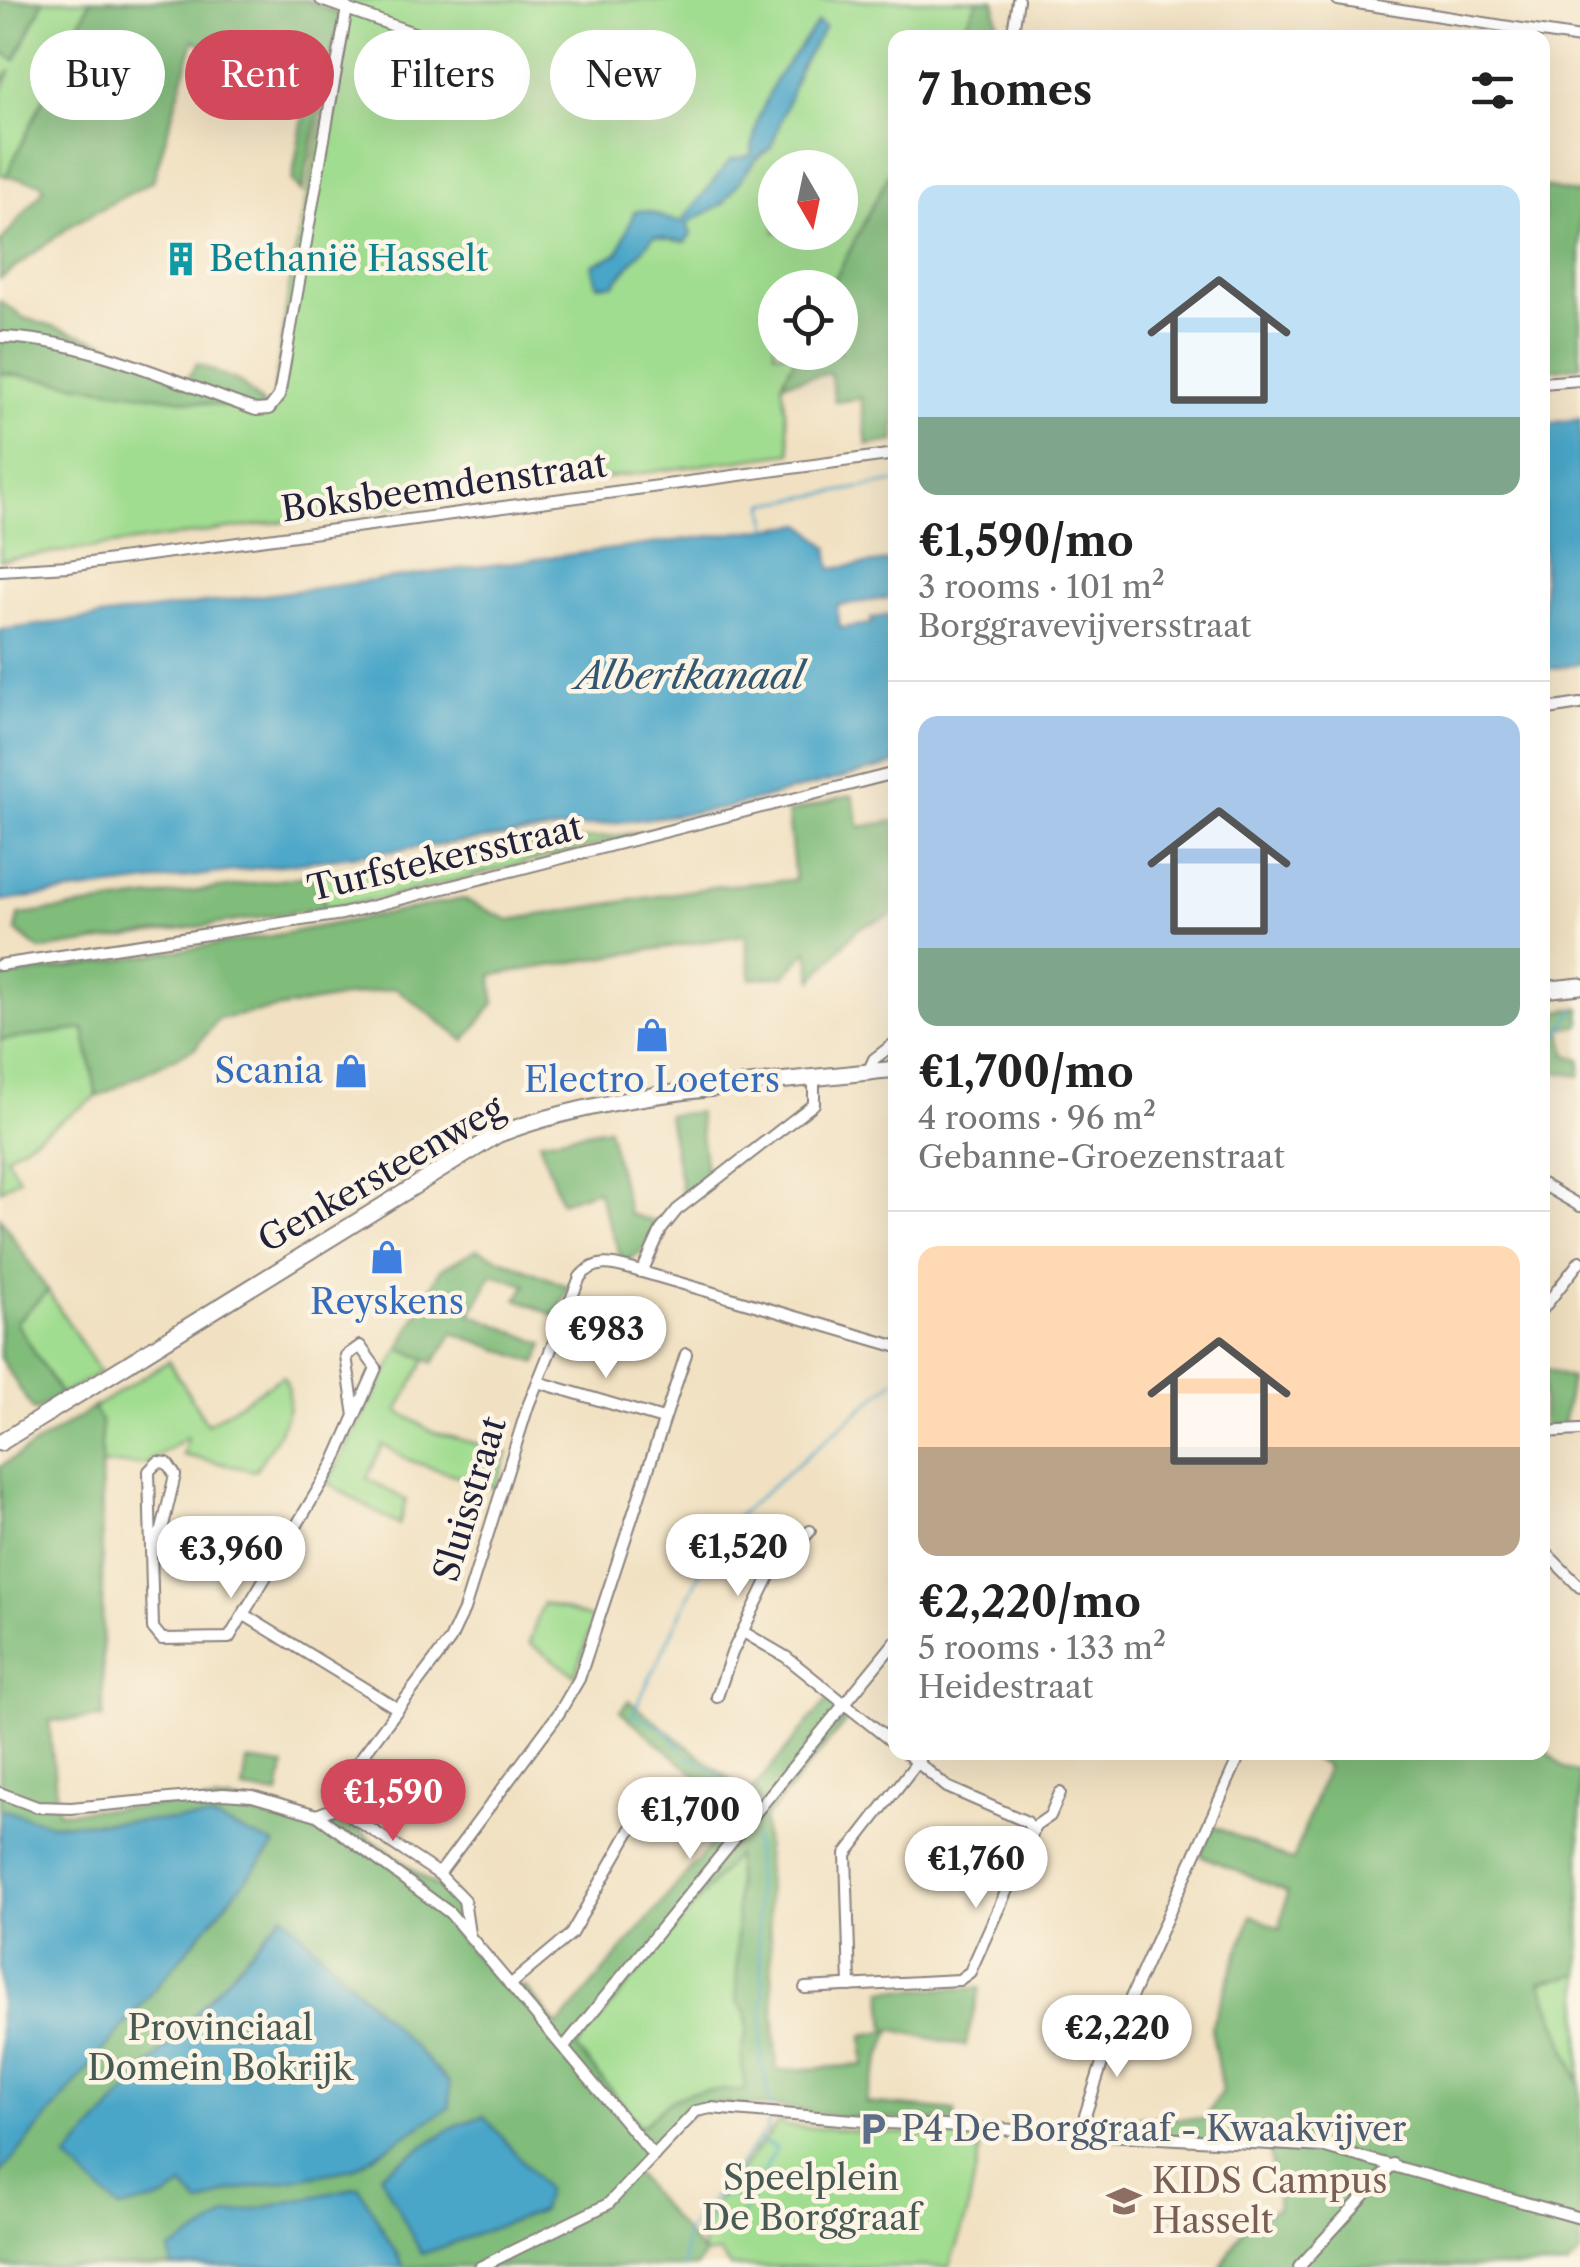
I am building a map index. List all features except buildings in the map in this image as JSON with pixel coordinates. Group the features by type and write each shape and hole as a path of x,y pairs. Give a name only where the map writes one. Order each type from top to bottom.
{"main road":[{"path":"1550,989 1580,986"},
{"name":"Genkersteenweg","path":"0,1442 497,1135 546,1117 598,1106 888,1070"}],"street":[{"path":"322,0 408,30"},
{"path":"1013,30 1018,0"},
{"path":"1338,0 1529,30"},
{"path":"0,338 25,338 85,352 256,410 269,409 278,396 347,8"},
{"path":"1550,33 1580,38"},
{"path":"1550,382 1580,380"},
{"name":"Boksbeemdenstraat","path":"0,570 87,563 888,455"},
{"path":"1550,709 1580,704"},
{"name":"Turfstekersstraat","path":"0,965 342,914 888,774"},
{"path":"868,1072 874,1058 888,1048"},
{"path":"814,1079 814,1104 677,1210 662,1230 642,1272 888,1344"},
{"path":"1550,1189 1580,1206"},
{"path":"1550,1300 1580,1261"},
{"name":"Sluisstraat","path":"337,1807 345,1779 450,1640 464,1610 538,1382 580,1276 589,1266 602,1262 642,1272"},
{"path":"152,1547 162,1530 175,1475 168,1463 158,1462 149,1472 152,1547 156,1635 162,1639 230,1638 334,1463 355,1416 376,1368 360,1346 352,1348 345,1359 355,1416"},
{"path":"439,1874 560,1713 579,1680 686,1354"},
{"path":"538,1382 662,1419"},
{"path":"1550,1432 1580,1430"},
{"path":"717,1697 732,1652 770,1575 810,1531"},
{"path":"1550,1557 1580,1588"},
{"path":"246,1616 398,1708"},
{"path":"744,1633 786,1657 888,1738"},
{"path":"565,2046 888,1651"},
{"path":"914,1760 947,1788 1034,1827"},
{"path":"850,1986 846,1854 919,1760"},
{"path":"1080,2132 1084,2107 1103,2060 1237,1760"},
{"path":"0,1793 38,1807 71,1808 223,1794 266,1799 317,1814 424,1890 469,1934 654,2156"},
{"path":"806,1988 947,1984 970,1972 1034,1827 1050,1816 1060,1793"},
{"path":"317,1814 337,1807 439,1874 464,1900 469,1934"},
{"path":"510,1986 571,1934 634,1824 653,1810"},
{"path":"480,2267 608,2204 696,2111 711,2108 890,2123 1325,2147 1580,2218"},
{"path":"1299,2267 1393,2164"}],"green space":[{"path":"0,0 44,0 15,60 0,51"},
{"path":"44,0 91,0 77,30 30,30"},
{"path":"91,0 307,0 341,15 334,47 334,30 185,30 185,71 153,181 73,224 0,279 0,243 44,189 41,183 6,176 33,120 165,120 165,30 77,30"},
{"path":"333,0 978,0 963,30 888,30 888,176 858,234 858,150 758,150 758,250 850,250 840,270 758,270 758,370 788,370 782,383 791,453 0,560 0,373 271,412 292,271 322,120 334,120 334,61 344,11"},
{"path":"978,0 994,0 999,30 963,30"},
{"path":"30,30 30,120 33,120 6,176 0,174 0,95 11,69 0,84 0,51 16,60"},
{"path":"303,120 318,120 302,192 292,181"},
{"path":"888,176 888,442 867,445 861,398 835,402 830,373 782,383 788,370 858,370 858,270 840,270 850,250 858,250 858,234"},
{"path":"1550,188 1580,194 1580,366 1550,369"},
{"path":"0,301 24,318 105,343 184,383 197,364 240,382 271,413 0,373"},
{"path":"852,795 860,827 888,822 888,917 858,928 813,980 808,950 784,976 751,979 745,935 492,975 494,1003 465,1041 396,988 218,1019 195,1048 97,1097 84,1029 0,1040 0,978 271,936 463,899 509,920 719,886 795,880 788,813"},
{"path":"652,831 385,898 326,908 314,875"},
{"path":"314,875 326,908 40,950 16,931 19,915"},
{"path":"1580,1008 1580,1025 1561,1029 1567,1055 1580,1059 1580,1076 1550,1071 1550,1012"},
{"path":"84,1029 97,1097 6,1156 19,1178 0,1190 0,1040"},
{"path":"698,1112 707,1178 683,1197 668,1115"},
{"path":"608,1128 629,1214 657,1222 641,1252 622,1260 597,1190 561,1202 539,1141"},
{"path":"0,1217 48,1291 16,1322 61,1395 34,1411 0,1358"},
{"path":"477,1249 569,1287 556,1316 517,1299 526,1285 492,1274 471,1314 544,1344 537,1363 453,1333 434,1363 400,1348 440,1270"},
{"path":"48,1291 100,1372 61,1395 16,1322"},
{"path":"400,1348 426,1359 398,1411 433,1432 508,1452 495,1488 411,1461 383,1445 367,1478 406,1500 399,1525 327,1483"},
{"path":"169,1361 207,1424 283,1376 288,1388 287,1413 255,1471 183,1455 187,1437 145,1464 98,1465 101,1422 93,1408"},
{"path":"1550,1371 1571,1378 1563,1425 1550,1426"},
{"name":"Provinciaal Domein Bokrijk","path":"93,1408 101,1421 103,1718 49,1721 58,1812 228,1801 282,1809 327,1830 341,1817 455,1900 463,1914 453,1931 510,1994 524,1986 558,2026 735,1816 723,1798 620,1711 629,1701 749,1794 829,1698 850,1716 764,1819 777,2071 864,2065 863,2035 886,2031 883,1990 980,1988 965,2046 891,2029 865,2103 955,2111 955,2122 842,2117 778,2107 709,2103 674,2126 631,2169 704,2255 696,2267 404,2267 359,2187 170,2251 172,2267 0,2267 0,2174 274,1846 214,1819 50,1824 0,1809 0,1467","holes":["736,1855 737,2002 748,2023 742,2057 745,2090 687,2094 667,2104 641,2127 576,2048","484,2116 541,2211 422,2254 381,2174 457,2125"]},
{"path":"543,1603 594,1619 575,1675 529,1643"},
{"path":"1550,1754 1562,1767 1580,1774 1580,1974 1541,1982 1580,2084 1580,2255 1567,2267 1221,2267 1244,2228 1277,2208 1270,2150 1096,2138 1092,2116 1204,2119 1222,2091 1211,2027 1252,1915 1280,1929 1287,1892 1200,1855 1212,1826 1293,1861 1327,1766 1315,1760 1550,1760"},
{"path":"247,1761 284,1766 279,1795 243,1790"},
{"path":"737,1853 737,2001 748,2023 742,2058 745,2091 687,2094 667,2104 641,2127 576,2048"},
{"path":"1580,1974 1580,2084 1541,1982"},
{"name":"Speelplein De Borggraaf","path":"782,2119 785,2126 956,2137 957,2132 983,2133 967,2215 949,2267 731,2267 719,2253 704,2255 700,2230 723,2191"}],"water":[{"path":"818,22 825,27 801,65 771,148 758,150 758,158 723,204 687,223 691,234 685,242 654,236 614,284 597,285 592,265 618,253 634,212 646,211 682,221 730,160 751,155 757,121 775,80"},
{"path":"1580,419 1580,664 1550,669 1550,423"},
{"name":"Albertkanaal","path":"803,524 828,547 831,569 888,561 888,598 837,606 840,628 871,624 871,618 888,615 888,766 722,809 0,901 0,630"},
{"path":"0,1809 50,1824 214,1819 275,1845 0,2174"},
{"path":"283,1914 449,2083 450,2107 353,2169 232,2191 200,2205 183,2186 164,2199 119,2209 67,2159"},
{"path":"484,2116 546,2189 541,2211 422,2254 380,2174 457,2125"},
{"path":"359,2187 404,2267 172,2267 170,2251 229,2215"}],"waterway":[{"path":"768,528 765,504 888,483"},
{"path":"1550,1046 1575,1009"},
{"path":"683,1751 667,1731 633,1714 719,1532 888,1386"},
{"path":"686,1755 720,1774 741,1808"},
{"path":"754,1836 763,1983 761,2048 769,2108"},
{"path":"683,2267 686,2232 767,2130 769,2120"},
{"path":"702,2213 737,2225 776,2148 758,2141"},
{"path":"714,2197 750,2193"}],"place":[{"name":"Bethanië Hasselt","path":"181,259"},
{"name":"Electro Loeters","path":"652,1035"},
{"name":"Scania","path":"351,1071"},
{"name":"Reyskens","path":"387,1257"},
{"name":"P4 De Borggraaf - Kwaakvijver","path":"873,2129"},
{"name":"KIDS Campus Hasselt","path":"1124,2201"}]}
